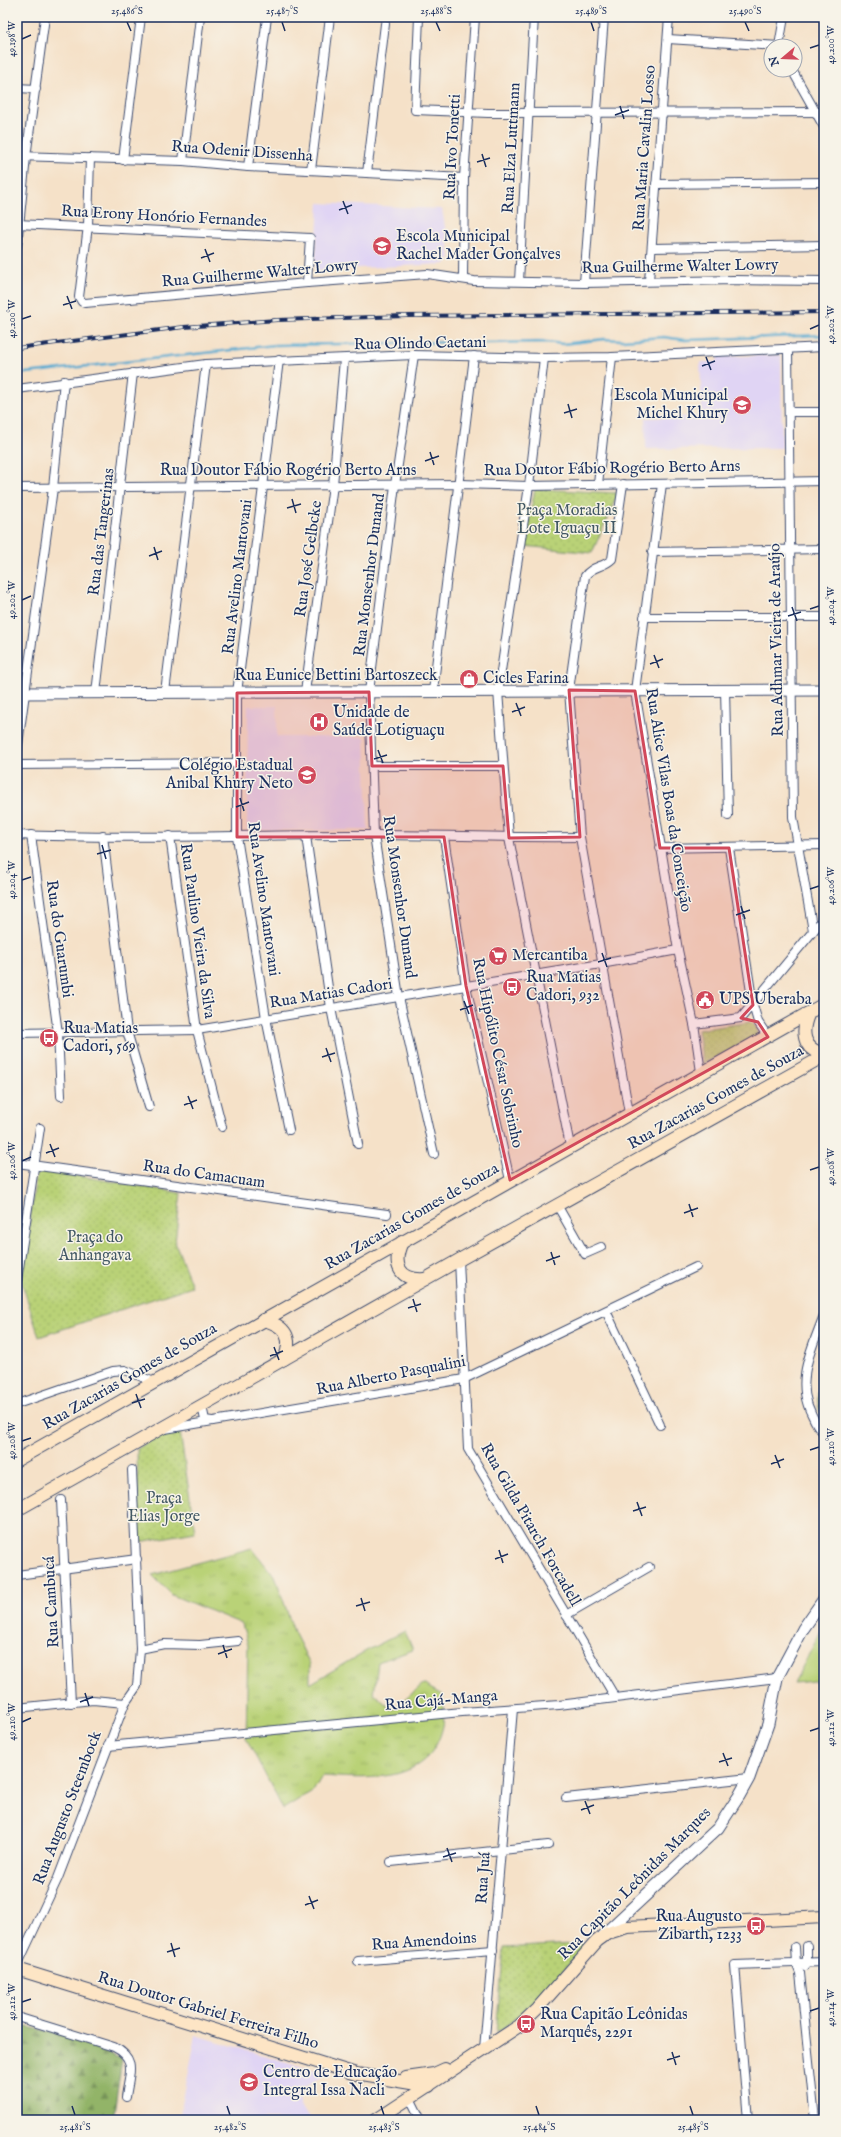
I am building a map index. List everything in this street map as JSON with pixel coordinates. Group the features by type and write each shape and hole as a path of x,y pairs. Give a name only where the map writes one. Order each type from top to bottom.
{"main road":[{"name":"Rua Zacarias Gomes de Souza","path":"17,1460 570,1146 824,1004"},
{"path":"809,1013 804,1024 803,1035 808,1046 816,1053 824,1055"},
{"name":"Rua Zacarias Gomes de Souza","path":"17,1510 424,1279 824,1055"},
{"path":"402,1242 398,1252 397,1261 400,1270 406,1277 415,1280 424,1279"},
{"path":"263,1320 274,1323 283,1329 288,1339 289,1350 284,1359"},
{"path":"597,1941 608,1933 627,1926 824,1917"},
{"name":"Rua Capitão Leônidas Marques","path":"376,2120 519,2026 597,1941"},
{"name":"Rua Doutor Gabriel Ferreira Filho","path":"17,1967 356,2074 429,2086"},
{"name":"Rua Doutor Gabriel Ferreira Filho","path":"391,2080 434,2074 460,2064"},
{"path":"391,2080 404,2090 408,2100"}],"street":[{"path":"17,246 18,224 26,157 45,17"},
{"path":"123,160 141,17"},
{"path":"183,161 200,17"},
{"path":"248,167 267,17"},
{"path":"311,170 330,17"},
{"path":"419,17 415,110 470,112 820,112"},
{"name":"Rua Ivo Tonetti","path":"463,279 464,178 470,112 475,17"},
{"name":"Rua Elza Luttmann","path":"519,281 534,17"},
{"path":"584,283 604,17"},
{"name":"Rua Maria Cavalin Losso","path":"649,281 669,17"},
{"path":"780,38 784,17"},
{"path":"367,173 385,24"},
{"path":"668,40 763,45"},
{"path":"797,78 820,112 824,127"},
{"path":"17,88 36,89"},
{"name":"Rua Odenir Dissenha","path":"17,156 183,161 248,167 464,178"},
{"path":"88,226 90,158"},
{"path":"656,184 824,182"},
{"name":"Rua Erony Honório Fernandes","path":"18,224 88,226 310,238 307,283"},
{"name":"Rua Guilherme Walter Lowry","path":"88,226 79,297 82,302 88,304 307,283 427,274 444,275 463,279 584,283 734,280 824,281"},
{"path":"652,248 824,245"},
{"name":"Rua Olindo Caetani","path":"17,389 64,381 206,364 279,360 344,359 414,355 544,358 612,357 788,348 824,348"},
{"name":"Rua Adhmar Vieira de Araújo","path":"788,348 793,817 813,931"},
{"name":"Rua Monsenhor Dunand","path":"414,355 395,485 370,692 374,835 399,997 434,1154"},
{"path":"433,692 460,484 474,356"},
{"path":"598,484 612,357"},
{"path":"544,358 529,486 498,691 509,838 570,1146"},
{"name":"Rua José Gelbcke","path":"306,692 333,485 344,359"},
{"name":"Rua Avelino Mantovani","path":"279,360 237,693 237,837 266,1018 289,1130"},
{"path":"165,692 192,486 206,364"},
{"name":"Rua das Tangerinas","path":"96,693 122,487 133,373"},
{"path":"17,752 21,693 52,488 64,381"},
{"path":"789,412 824,412"},
{"name":"Rua Doutor Fábio Rogério Berto Arns","path":"17,488 460,484 529,486 790,480 824,481"},
{"path":"623,484 612,559 608,564 590,569 585,576 569,690 580,838 601,964 629,1113"},
{"name":"Rua Alice Vilas Boas da Conceição","path":"662,484 635,691 660,848 678,950 694,1024 701,1072"},
{"path":"652,552 824,549"},
{"path":"644,617 824,617"},
{"path":"725,689 728,816"},
{"name":"Rua Eunice Bettini Bartoszeck","path":"21,693 433,692 569,690 635,691 725,689 824,690"},
{"path":"17,765 238,763"},
{"path":"372,766 504,766"},
{"path":"17,835 237,837 374,835 580,838"},
{"name":"Rua do Guarumbi","path":"31,835 58,1033 61,1096"},
{"path":"103,836 128,1031 149,1107"},
{"name":"Rua Paulino Vieira da Silva","path":"170,836 198,1030 222,1127"},
{"path":"306,836 331,1008 358,1144"},
{"name":"Rua Hipólito César Sobrinho","path":"444,836 466,986 510,1180"},
{"path":"660,848 729,848 824,845"},
{"path":"729,848 753,1005 758,1022 768,1036"},
{"path":"741,1018 824,918"},
{"name":"Rua Matias Cadori","path":"17,1033 198,1030 678,950"},
{"path":"694,1024 741,1018 758,1022"},
{"path":"17,1281 40,1128"},
{"name":"Rua do Camacuam","path":"17,1162 387,1214"},
{"path":"557,1205 583,1252 588,1254 601,1246"},
{"name":"Rua Gilda Pitarch Forcadell","path":"458,1260 468,1449 615,1697"},
{"name":"Rua Alberto Pasqualini","path":"157,1431 464,1379 696,1267"},
{"path":"606,1311 660,1425"},
{"path":"824,1315 805,1370 803,1388 806,1404 819,1428 824,1433"},
{"path":"17,1404 113,1371 125,1370 154,1382"},
{"path":"202,1406 205,1420 212,1422"},
{"name":"Rua Augusto Steembock","path":"17,1967 58,1878 125,1703 137,1686 140,1649 132,1470"},
{"name":"Rua Cambucá","path":"61,1500 71,1703"},
{"path":"17,1575 64,1570 137,1559"},
{"path":"566,1615 649,1567"},
{"name":"Rua Capitão Leônidas Marques","path":"597,1941 631,1907 718,1828 740,1796 768,1724 776,1678 803,1629 824,1599"},
{"path":"140,1649 164,1644 200,1645 238,1641"},
{"name":"Rua Cajá-Manga","path":"108,1746 462,1712 513,1709 776,1678"},
{"path":"17,1708 94,1700 125,1703"},
{"name":"Rua Juá","path":"484,2049 513,1709"},
{"path":"566,1798 748,1778"},
{"path":"391,1862 548,1844"},
{"path":"800,1973 807,1963 807,1946"},
{"path":"795,1947 796,1963 800,1973 815,2120"},
{"name":"Rua Amendoins","path":"358,1961 493,1950"},
{"path":"748,2120 735,1965 824,1962"},
{"path":"17,2016 114,2047 125,2053 130,2063 126,2097"},
{"path":"408,2100 421,2120"}],"highlighted area":[{"path":"569,690 635,691 660,848 729,848 753,1005 741,1018 758,1022 768,1037 510,1180 466,986 444,837 237,837 237,693 369,692 372,766 503,766 509,838 580,837"}],"shaded area":[{"name":"Escola Municipal Rachel Mader Gonçalves","path":"319,203 442,209 450,257 445,264 315,270"},
{"name":"Escola Municipal Michel Khury","path":"781,355 782,448 646,449 645,418 702,416 700,362 717,362 718,357"},
{"name":"Colégio Estadual Anibal Khury Neto","path":"248,706 277,706 277,737 365,737 368,830 247,830"},
{"name":"Centro de Educação Integral Issa Nacli","path":"196,2035 327,2074 297,2091 301,2106 310,2120 179,2120"}],"green space":[{"name":"Praça Moradias Lote Iguaçu II","path":"535,489 618,493 592,553 524,546"},
{"path":"750,1022 757,1028 757,1036 703,1064 698,1030"},
{"name":"Praça do Anhangava","path":"37,1169 181,1193 175,1242 192,1286 39,1337 21,1280"},
{"path":"824,1368 824,1419 819,1408 818,1394"},
{"name":"Praça Elias Jorge","path":"180,1432 195,1532 139,1542 137,1449 158,1435"},
{"path":"252,1548 276,1579 294,1632 310,1664 310,1684 364,1652 405,1631 413,1650 378,1662 374,1694 393,1710 423,1684 442,1695 444,1715 443,1726 436,1745 425,1759 411,1769 395,1774 377,1777 358,1778 322,1776 314,1790 283,1809 246,1738 248,1645 242,1624 172,1595 152,1575"},
{"path":"824,1625 824,1680 794,1683"},
{"path":"588,1943 534,2003 496,2032 504,1948"},
{"path":"17,2025 57,2033 122,2059 113,2120 17,2120"}],"waterway":[{"path":"484,343 547,342 563,344 604,339 622,340 664,337 685,340 824,335"},
{"path":"17,374 275,345 465,342"}],"railway":[{"path":"17,348 184,327 277,320 406,316 824,312"}],"place":[{"name":"Escola Municipal Rachel Mader Gonçalves","path":"382,246"},
{"name":"Escola Municipal Michel Khury","path":"742,405"},
{"name":"Cicles Farina","path":"469,679"},
{"name":"Unidade de Saúde Lotiguaçu","path":"319,722"},
{"name":"Colégio Estadual Anibal Khury Neto","path":"307,775"},
{"name":"Mercantiba","path":"498,956"},
{"name":"Rua Matias Cadori, 932","path":"512,987"},
{"name":"UPS Uberaba","path":"705,1000"},
{"name":"Rua Matias Cadori, 569","path":"49,1038"},
{"name":"Rua Augusto Zibarth, 1233","path":"756,1926"},
{"name":"Rua Capitão Leônidas Marquês, 2291","path":"526,2024"},
{"name":"Centro de Educação Integral Issa Nacli","path":"249,2082"}]}
